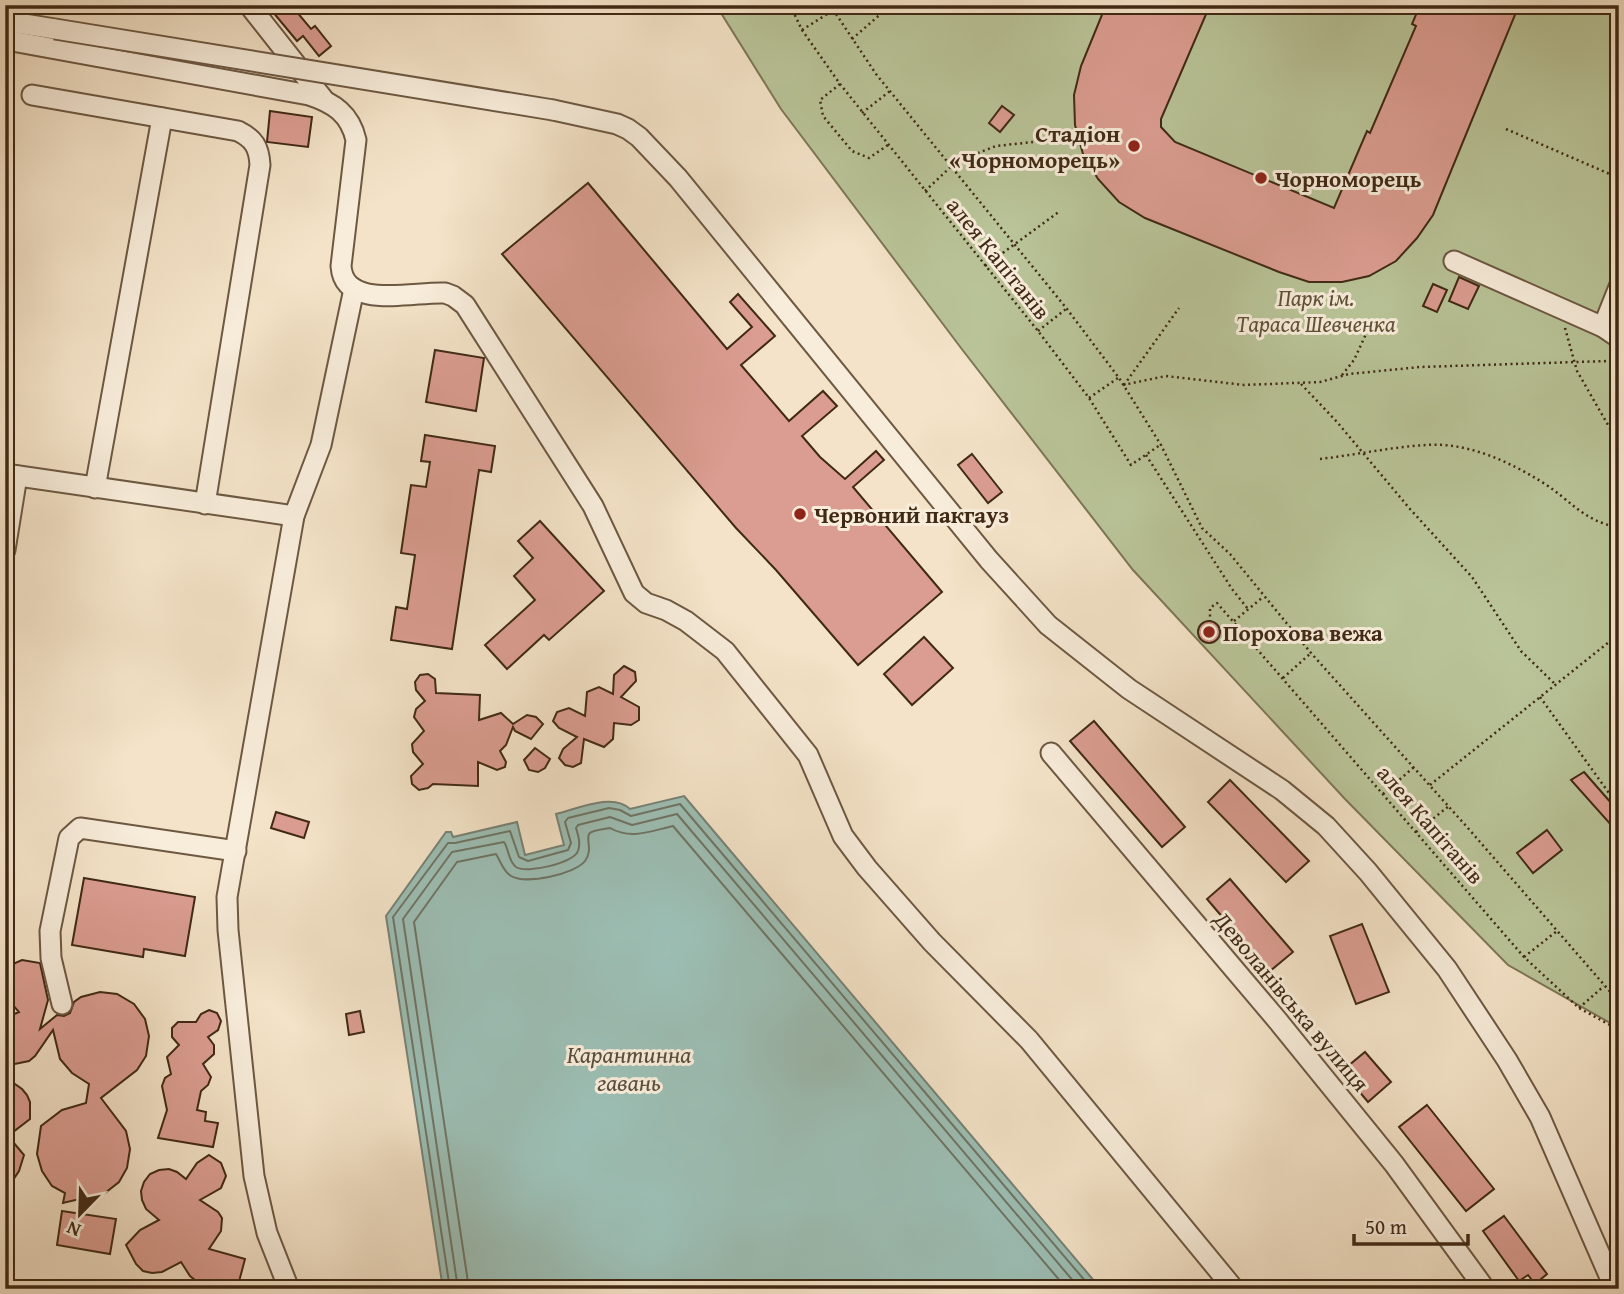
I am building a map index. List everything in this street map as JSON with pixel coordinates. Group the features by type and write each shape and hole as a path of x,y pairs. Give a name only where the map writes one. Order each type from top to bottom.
{"street":[{"path":"249,5 324,100"},
{"path":"5,21 553,110 617,124 639,137 678,178 989,560 1048,625 1129,690 1282,790 1326,826 1368,872 1447,969 1507,1060 1550,1139 1615,1289"},
{"path":"5,31 12,41 334,104 347,118 356,140 341,266 343,279 354,289 370,295 445,293 465,305 593,506 634,593 646,603 685,621 725,651 808,754 843,836 867,868 932,942 1029,1040 1234,1289"},
{"path":"32,94 238,131 251,138 259,151 260,165 205,504"},
{"path":"95,488 162,118"},
{"path":"1454,261 1611,332 1619,287"},
{"path":"289,1289 267,1233 254,1176 228,930 228,897 294,516 321,445 354,289"},
{"path":"5,550 11,475 294,516"},
{"name":"Деволанівська вулиця","path":"1051,753 1295,1041 1394,1164 1485,1289"},
{"path":"62,1004 51,958 50,931 69,838 74,832 80,828 236,851"}],"path":[{"name":"алея Капітанів","path":"790,5 802,30 840,84 1038,331 1089,398 1131,465 1146,455"},
{"name":"алея Капітанів","path":"830,5 852,39 950,167 1067,309 1124,385 1161,445 1202,528 1230,554 1311,653 1449,806 1619,1002"},
{"path":"852,39 891,5"},
{"path":"802,30 833,11"},
{"path":"840,84 820,100 823,116 852,151 869,158 888,145"},
{"path":"862,113 891,90"},
{"path":"1506,129 1619,178"},
{"path":"925,191 957,161 996,146 1033,142"},
{"path":"985,266 1060,211"},
{"path":"1559,307 1577,371 1619,444"},
{"path":"1124,385 1179,308"},
{"path":"1038,331 1067,309"},
{"path":"1342,375 1354,360 1373,321"},
{"path":"1124,385 1166,376 1244,385 1320,382 1342,375 1420,367 1608,361 1619,356"},
{"path":"1089,398 1119,378"},
{"path":"1300,383 1472,577 1521,651 1556,685"},
{"path":"1161,445 1146,455 1232,590 1248,609"},
{"path":"1320,460 1427,445 1457,447 1493,457 1544,483 1587,517 1619,528"},
{"path":"1210,622 1210,608 1217,603 1234,621 1263,597"},
{"name":"алея Капітанів","path":"1234,621 1524,957 1578,1008 1619,1030"},
{"path":"1430,785 1619,634"},
{"path":"1283,678 1311,653"},
{"path":"1540,697 1619,807"},
{"path":"1383,794 1414,767"},
{"path":"1416,832 1449,806"},
{"path":"1524,957 1557,931"},
{"path":"1578,1008 1604,986"}],"green space":[{"name":"Парк ім. Тараса Шевченка","path":"716,5 1619,5 1619,1028 1508,965 1345,799 1133,570 781,109"}],"water":[{"name":"Карантинна гавань","path":"684,796 1101,1289 443,1289 386,916 446,832 451,832 453,837 517,822 525,855 564,845 556,814 605,802 623,804 630,809"}],"building":[{"path":"267,5 291,5 311,29 315,26 331,46 319,56 303,36 297,41"},
{"name":"Стадіон «Чорноморець»","path":"1106,5 1210,5 1161,119 1161,127 1175,142 1334,208 1416,26 1412,24 1420,5 1519,5 1433,215 1417,238 1396,261 1369,276 1342,282 1309,282 1145,218 1119,202 1098,179 1083,154 1075,125 1074,95 1081,66"},
{"path":"1002,106 1014,115 1000,132 989,123"},
{"path":"270,111 312,117 308,147 267,142"},
{"path":"588,183 727,349 752,327 730,302 738,294 775,336 741,365 789,421 823,391 837,406 802,436 820,457 845,479 876,451 884,460 853,487 942,592 858,665 736,528 502,254"},
{"path":"1459,277 1479,286 1468,309 1449,301"},
{"path":"1433,284 1447,290 1437,312 1423,306"},
{"path":"435,350 484,358 476,411 426,402"},
{"path":"425,435 495,446 491,472 479,470 452,649 391,640 396,607 407,609 415,555 401,553 411,485 426,487 430,462 421,461"},
{"path":"972,454 1002,492 988,503 958,465"},
{"path":"540,521 604,591 549,640 544,635 507,669 485,645 535,600 514,576 533,558 518,541"},
{"name":"Порохова вежа","path":"1209,621 1217,624 1220,632 1217,640 1209,643 1201,640 1198,632 1201,624"},
{"path":"924,637 953,668 912,705 884,674"},
{"path":"624,666 635,672 636,681 621,697 639,707 639,720 631,725 614,723 613,739 604,747 584,739 581,763 573,767 565,765 559,758 563,749 577,737 559,728 553,721 557,712 569,708 585,716 587,692 599,687 613,694 614,675"},
{"path":"428,674 435,679 436,693 480,695 479,720 501,713 513,724 527,715 536,717 543,724 531,739 515,731 513,727 506,745 500,751 506,762 505,767 497,770 478,762 478,786 433,784 419,790 412,784 411,776 423,764 413,752 412,744 424,731 414,717 416,709 425,701 416,690 415,682 420,675"},
{"path":"1094,721 1185,827 1162,847 1070,741"},
{"path":"535,748 550,759 545,768 538,772 529,770 524,760"},
{"path":"1584,772 1619,812 1619,817 1612,826 1571,780"},
{"path":"1230,780 1309,861 1286,882 1208,802"},
{"path":"276,812 309,822 304,838 271,828"},
{"path":"1547,830 1562,850 1533,873 1517,853"},
{"path":"84,878 195,897 185,956 144,949 143,957 72,945"},
{"path":"1230,879 1293,952 1269,972 1207,899"},
{"path":"1362,924 1389,992 1356,1004 1330,936"},
{"path":"22,960 40,963 48,1000 40,1029 57,1015 70,1013 74,1002 81,997 100,992 117,994 134,1004 145,1019 149,1036 146,1056 137,1070 101,1098 126,1131 130,1149 127,1168 119,1182 105,1193 63,1203 65,1193 52,1186 42,1171 37,1154 41,1126 62,1110 86,1103 89,1084 72,1073 60,1059 53,1030 29,1061 10,1065 5,1062 5,1018 19,1012 5,996 5,973"},
{"path":"209,1010 217,1013 221,1021 218,1030 208,1037 214,1045 214,1054 203,1064 211,1077 208,1085 201,1091 197,1110 206,1112 205,1121 218,1123 213,1147 158,1138 167,1110 162,1086 165,1078 171,1074 167,1057 179,1045 172,1037 172,1028 178,1022 196,1022 201,1014"},
{"path":"360,1011 364,1032 349,1035 346,1014"},
{"path":"1365,1052 1391,1082 1368,1102 1342,1071"},
{"path":"5,1077 27,1095 30,1102 30,1119 8,1136 24,1155 19,1171 5,1192"},
{"path":"1427,1105 1494,1189 1466,1211 1399,1127"},
{"path":"209,1155 221,1163 226,1176 221,1188 200,1200 218,1212 222,1218 221,1231 209,1249 245,1259 237,1289 207,1280 195,1280 181,1262 162,1272 143,1271 126,1245 140,1230 159,1220 146,1209 142,1200 141,1191 150,1174 169,1169 186,1179 197,1163"},
{"path":"62,1211 116,1219 110,1254 57,1245"},
{"path":"1504,1216 1547,1274 1535,1284 1528,1275 1519,1281 1483,1231"}],"place":[{"name":"Стадіон «Чорноморець»","path":"1134,146"},
{"name":"Чорноморець","path":"1261,178"},
{"name":"Червоний пакгауз","path":"800,514"},
{"name":"Порохова вежа","path":"1209,632"}]}
